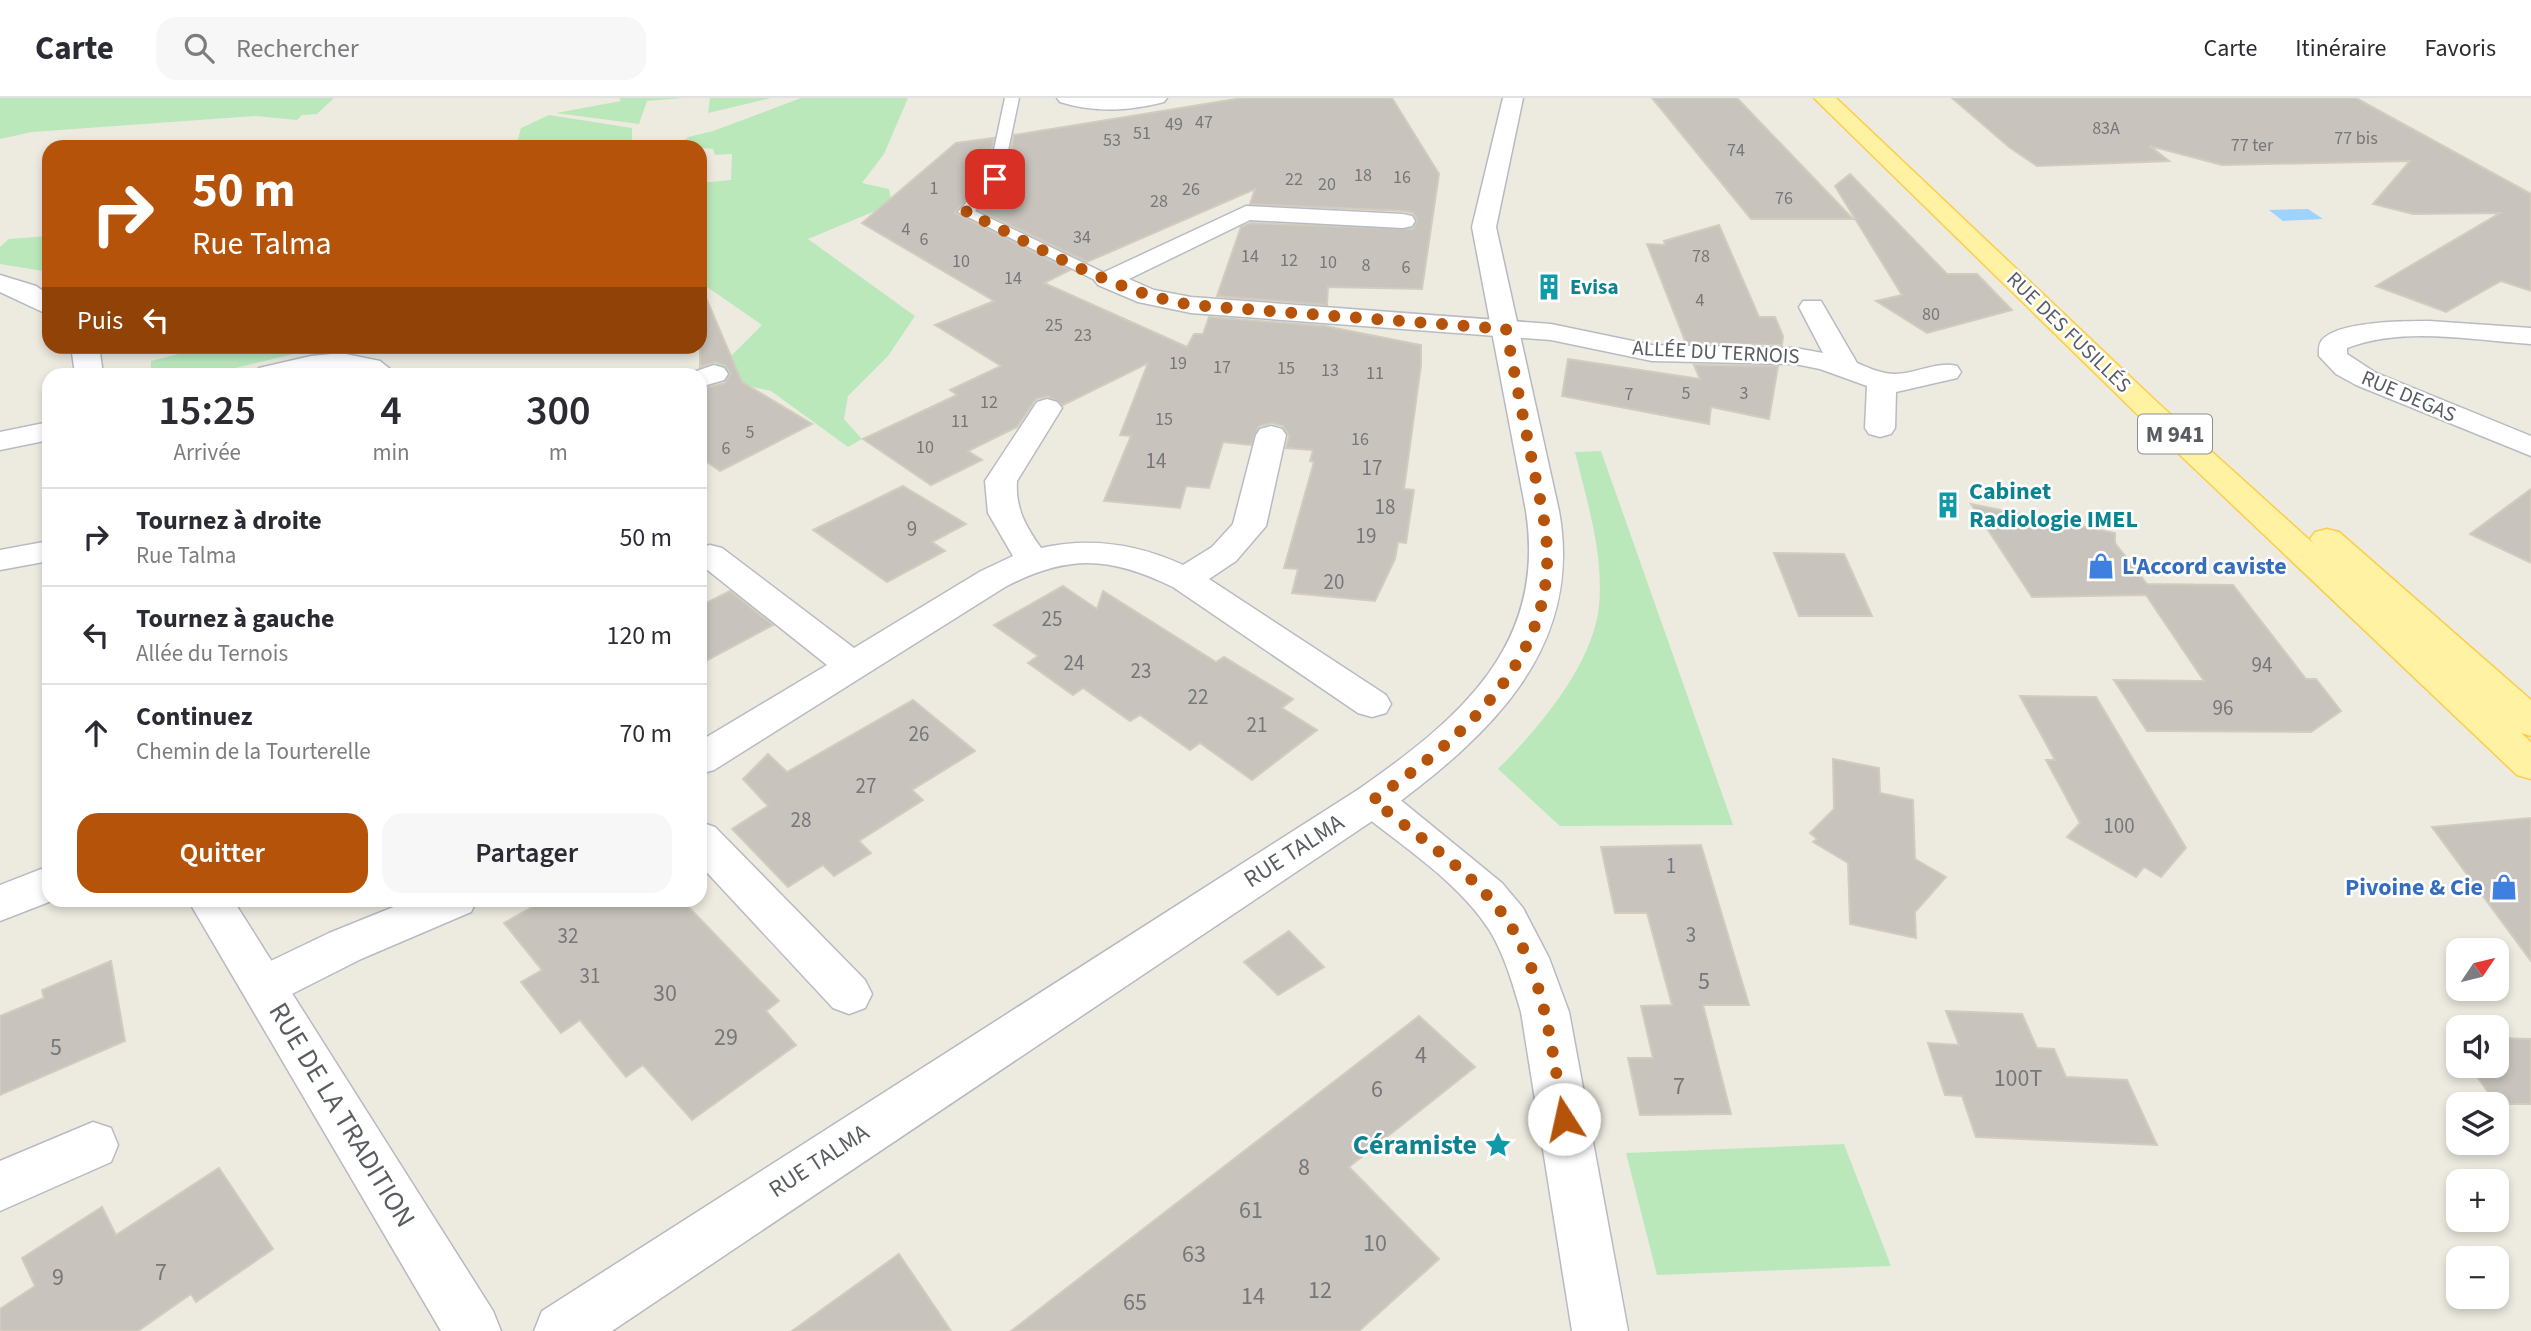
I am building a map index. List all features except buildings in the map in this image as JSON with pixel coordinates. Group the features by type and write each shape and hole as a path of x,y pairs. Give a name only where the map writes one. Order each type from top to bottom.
{"main road":[{"name":"RUE DES FUSILLÉS","path":"1824,98 2148,409 2531,765"},
{"name":"RUE DES FUSILLÉS","path":"1847,98 2155,384 2531,722"}],"street":[{"path":"1067,98 1090,104 1116,105 1157,98"},
{"name":"RUE TALMA","path":"562,1331 1373,800 1442,749 1479,716 1514,668 1539,615 1545,594 1547,548 1484,227 1489,195 1513,98"},
{"path":"1107,280 1246,212 1403,221"},
{"name":"ALLÉE DU TERNOIS","path":"1107,280 1147,296 1191,305 1570,334 1652,353 1796,356 1845,367 1882,382 1898,383 1947,372"},
{"path":"0,283 27,292 42,301"},
{"name":"ALLÉE DU TERNOIS","path":"1812,307 1845,367"},
{"name":"RUE DEGAS","path":"2531,335 2388,330 2362,332 2333,344 2333,356 2346,368 2366,379 2531,447"},
{"path":"302,368 330,363 368,368"},
{"path":"1880,428 1882,382"},
{"path":"1032,559 1009,525 998,493 1001,481 1047,408"},
{"path":"0,441 42,432"},
{"path":"1185,579 1224,554 1249,526 1272,435"},
{"path":"0,560 42,552"},
{"path":"707,756 993,579 1032,559 1051,554 1106,552 1154,563 1185,579 1371,704"},
{"path":"710,555 853,666"},
{"path":"1373,800 1478,888 1498,909 1532,972 1545,1012 1600,1331"},
{"path":"707,845 849,994"},
{"path":"0,904 42,886"},
{"name":"RUE DE LA TRADITION","path":"214,907 473,1331"},
{"path":"264,986 345,946 438,907"},
{"path":"0,1186 93,1145"}],"lane":[{"path":"1012,98 995,179 966,212 1107,280"}],"green space":[{"path":"0,98 334,98 317,114 302,115 297,120 255,116 32,132 0,139"},
{"path":"619,98 684,98 647,101 639,124 556,113 621,101"},
{"path":"710,98 771,98 708,113"},
{"path":"801,98 908,98 884,154 862,183 889,189 892,204 808,239 915,316 888,356 848,396 844,419 862,439 848,447 771,391 731,382 713,365 727,360 762,325 707,287 707,182 731,180 732,154 715,155 713,149 707,148 707,140 685,140"},
{"path":"549,115 632,128 632,140 518,140 521,128"},
{"path":"42,237 42,271 0,264 0,247 9,239"},
{"path":"179,354 293,354 235,368 151,368 151,361"},
{"path":"1601,451 1733,825 1560,826 1498,769 1530,735 1561,695 1575,673 1595,628 1600,587 1597,548 1575,452"},
{"path":"1844,1144 1891,1266 1657,1275 1626,1153"}],"water":[{"path":"2308,209 2323,219 2283,221 2269,210"}],"place":[{"name":"Evisa","path":"1549,287"},
{"name":"Cabinet Radiologie IMEL","path":"1948,505"},
{"name":"L'Accord caviste","path":"2101,566"},
{"name":"Pivoine & Cie","path":"2504,887"},
{"name":"Céramiste","path":"1498,1145"}],"route":[{"path":"995,179 984,195 966,212 1107,280 1147,296 1191,305 1506,329 1543,517 1547,548 1545,594 1539,615 1514,668 1479,716 1459,736 1373,800 1478,888 1498,909 1516,937 1532,972 1545,1012 1564,1119"}]}
